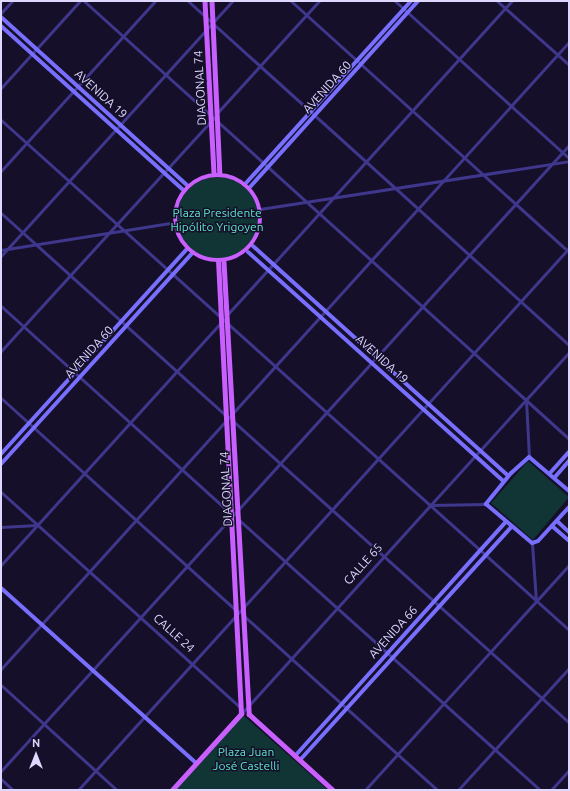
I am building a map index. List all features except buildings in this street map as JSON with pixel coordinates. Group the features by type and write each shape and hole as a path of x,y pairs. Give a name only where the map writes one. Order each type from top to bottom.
{"main road":[{"name":"DIAGONAL 74","path":"205,1 206,28 220,174"},
{"name":"DIAGONAL 74","path":"212,1 214,174"},
{"name":"AVENIDA 60","path":"248,185 264,163 411,1"},
{"name":"AVENIDA 60","path":"248,185 268,167 418,1"},
{"name":"AVENIDA 19","path":"1,18 188,186"},
{"name":"AVENIDA 19","path":"1,26 184,191"},
{"path":"214,174 220,174 248,185 260,209 259,233 253,246 248,252 239,258 224,262 204,260 187,249 178,236 175,222 177,206 188,186 214,174"},
{"name":"AVENIDA 19","path":"253,246 508,476"},
{"name":"AVENIDA 60","path":"1,454 187,249"},
{"name":"AVENIDA 19","path":"248,252 503,481"},
{"name":"AVENIDA 60","path":"1,464 192,253"},
{"name":"DIAGONAL 74","path":"218,262 223,320 228,417 240,714"},
{"name":"DIAGONAL 74","path":"223,320 224,262"},
{"name":"DIAGONAL 74","path":"228,417 237,511 232,516"},
{"path":"550,473 569,452"},
{"path":"569,491 555,477 529,457 525,458 503,481 486,504 511,527 532,543 538,541 569,507"},
{"path":"555,477 569,461"},
{"name":"DIAGONAL 74","path":"232,516 241,612 246,708 248,714 295,756"},
{"path":"557,521 569,532"},
{"name":"AVENIDA 66","path":"295,756 506,522"},
{"path":"552,526 569,541"},
{"name":"AVENIDA 66","path":"300,760 511,527"},
{"path":"1,588 196,763"},
{"name":"CALLE 65","path":"172,790 240,714"},
{"path":"295,756 333,790"}],"street":[{"path":"1,13 12,1"},
{"path":"1,88 80,1"},
{"path":"84,1 569,439"},
{"path":"1,171 155,1"},
{"path":"188,1 569,345"},
{"path":"1,256 232,1"},
{"path":"78,790 568,250 291,1"},
{"path":"1,351 319,1"},
{"path":"260,209 552,164 569,160 395,1"},
{"path":"497,1 569,65"},
{"path":"1,565 512,1"},
{"path":"1,669 569,42"},
{"path":"1,120 569,630"},
{"path":"237,511 569,145"},
{"path":"1,213 569,723"},
{"path":"1,250 175,222"},
{"path":"1,306 232,516 286,561 540,790"},
{"name":"CALLE 65","path":"240,714 569,352"},
{"path":"1,398 187,566 241,612 437,790"},
{"path":"526,400 529,457"},
{"name":"CALLE 24","path":"1,492 240,707 246,708"},
{"path":"430,505 486,504"},
{"path":"1,771 232,516"},
{"path":"1,527 38,525"},
{"path":"532,543 536,601"},
{"path":"365,790 569,565"},
{"path":"458,790 569,668"},
{"path":"1,685 118,790"},
{"path":"551,790 569,770"},
{"path":"1,779 13,790"}],"green space":[{"name":"Plaza Presidente Hipólito Yrigoyen","path":"210,177 226,177 241,184 252,195 259,210 259,226 256,234 247,247 234,256 226,259 210,259 195,252 184,241 177,226 177,210 184,195 195,184"},
{"path":"528,461 569,497 533,540 491,503"},
{"name":"Plaza Juan José Castelli","path":"243,715 328,790 175,790"}]}
